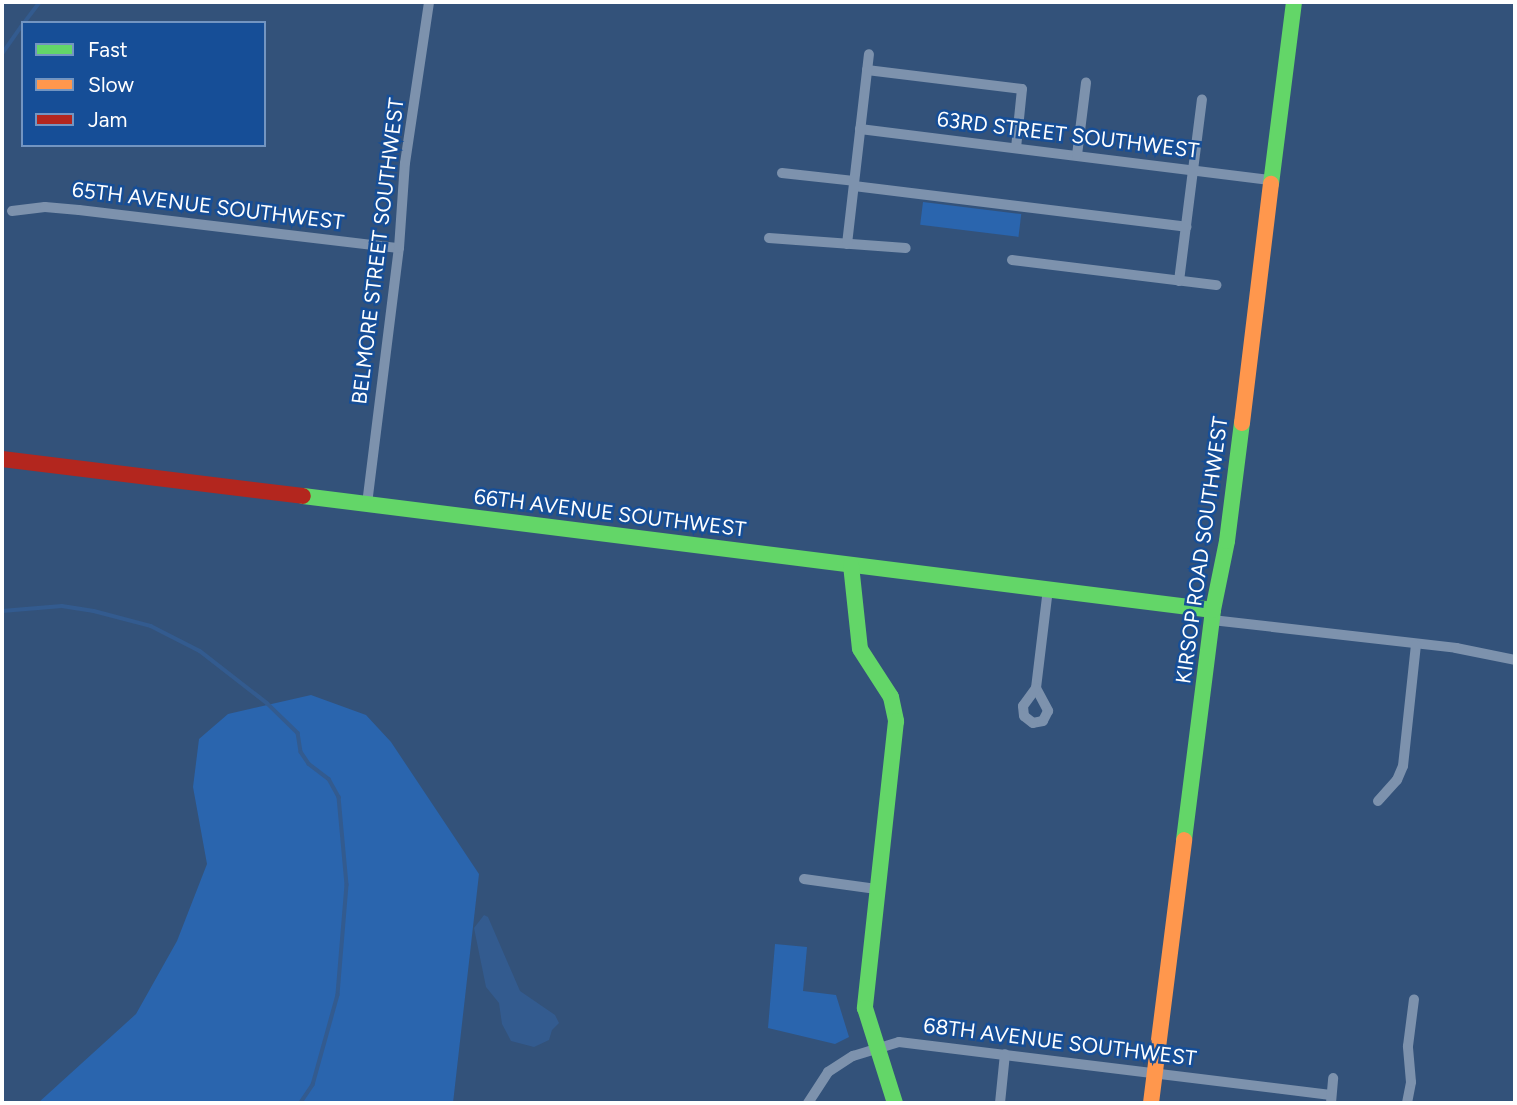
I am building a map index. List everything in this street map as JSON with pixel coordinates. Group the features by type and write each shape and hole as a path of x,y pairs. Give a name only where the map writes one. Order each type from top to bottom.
{"street":[{"name":"BELMORE STREET SOUTHWEST","path":"367,505 399,248 405,163 429,2"},
{"name":"KIRSOP ROAD SOUTHWEST","path":"1151,1103 1213,615 1227,541 1294,2"},
{"path":"847,244 869,54"},
{"path":"867,70 1022,89 1016,148"},
{"path":"1077,155 1086,83"},
{"path":"1179,281 1202,99"},
{"name":"63RD STREET SOUTHWEST","path":"860,129 1272,180"},
{"path":"782,173 1186,227"},
{"name":"65TH AVENUE SOUTHWEST","path":"12,211 45,207 79,210 399,248"},
{"path":"769,237 906,248"},
{"path":"1012,260 1216,285"},
{"name":"66TH AVENUE SOUTHWEST","path":"2,458 1048,589 1515,660"},
{"path":"851,565 860,649 891,697 896,721 865,1008 875,1047 895,1103"},
{"path":"1036,688 1048,589"},
{"path":"1378,801 1397,780 1403,766 1416,645"},
{"path":"804,879 876,889"},
{"path":"1408,1103 1411,1082 1408,1046 1414,999"},
{"name":"68TH AVENUE SOUTHWEST","path":"808,1103 828,1072 875,1047 899,1042 1156,1073 1331,1099"},
{"path":"1000,1103 1005,1054"},
{"path":"1331,1099 1333,1079"}],"shaded area":[{"path":"923,202 1021,214 1018,237 920,225"},
{"path":"311,695 366,715 391,742 479,874 453,1103 38,1103 136,1014 177,941 207,864 193,787 199,739 228,714"},
{"path":"484,915 488,917 520,991 555,1015 559,1023 552,1030 549,1040 534,1047 511,1041 502,1024 499,1003 486,987 474,928"},
{"path":"775,944 807,947 803,991 836,995 849,1037 835,1044 768,1028"}],"waterway":[{"path":"26,21 40,2"},
{"path":"2,54 21,27"},
{"path":"2,611 62,606 94,611 151,626 200,651 267,703 298,733 301,752 309,764 329,779 339,797 347,885 338,995 313,1085 301,1103"}],"traffic: fast":[{"path":"1271,184 1294,2"},
{"path":"1184,840 1213,610 1227,541 1242,423"},
{"path":"303,496 1213,610"},
{"path":"851,565 860,649 891,697 896,721 865,1008 895,1103"}],"traffic: slow":[{"path":"1242,423 1271,184"},
{"path":"1151,1103 1184,840"}],"traffic: jam":[{"path":"2,459 303,496"}]}
